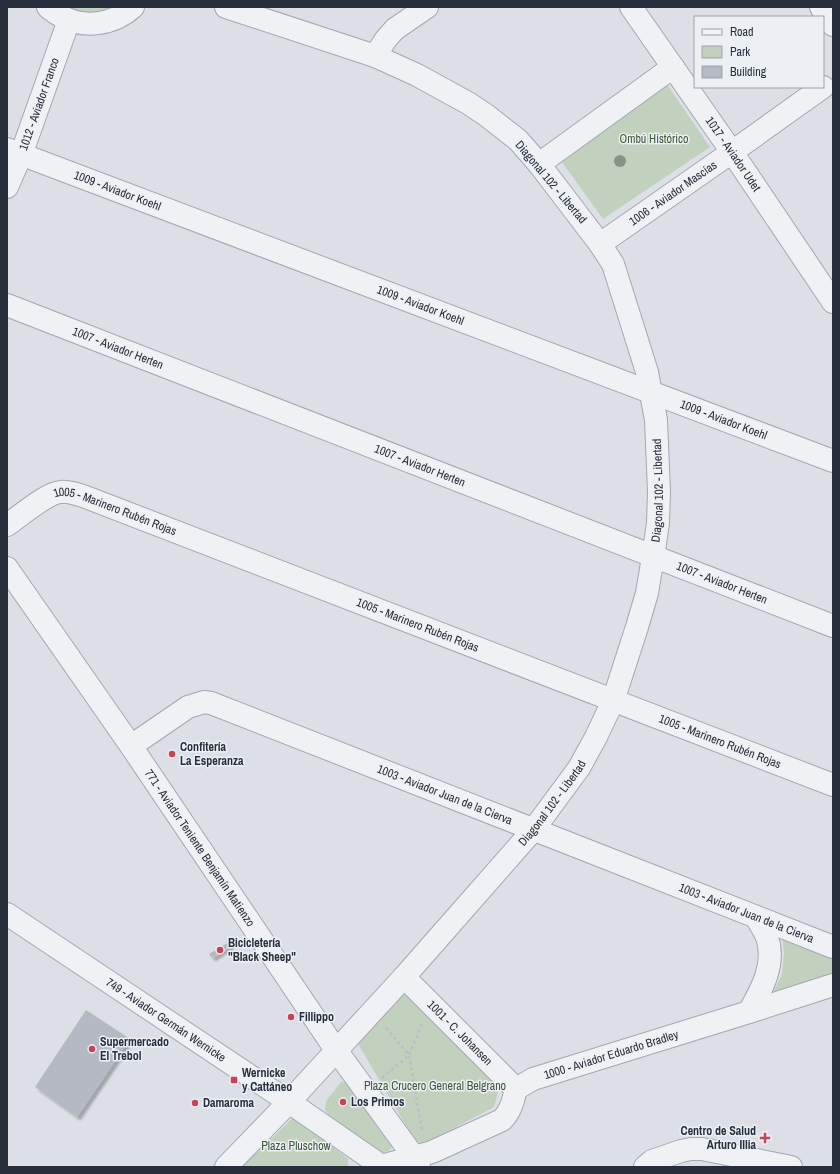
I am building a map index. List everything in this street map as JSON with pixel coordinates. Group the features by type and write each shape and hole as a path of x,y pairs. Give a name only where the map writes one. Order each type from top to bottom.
{"street":[{"path":"48,7 51,11 69,20 89,24 108,22 126,13 133,7"},
{"name":"Diagonal 102 - Libertad","path":"226,7 375,56 417,74 468,103 518,140 539,164 600,244 613,264 647,372 656,420 659,492 658,523 653,556 646,593 637,626 613,701 579,768 534,829 404,977 372,1010 289,1102 226,1167"},
{"path":"375,56 386,39 395,29 427,7"},
{"name":"1017 - Aviador Udet","path":"631,7 732,152 833,302"},
{"path":"821,7 833,25"},
{"name":"1012 - Aviador Franco","path":"7,187 14,152 69,20"},
{"path":"539,164 673,67"},
{"name":"1006 - Aviador Mascías","path":"824,86 833,80"},
{"name":"1006 - Aviador Mascías","path":"600,244 822,88"},
{"name":"1009 - Aviador Koehl","path":"14,152 833,461"},
{"name":"1007 - Aviador Herten","path":"7,305 833,626"},
{"name":"1005 - Marinero Rubén Rojas","path":"7,525 50,494 59,491 83,496 833,785"},
{"name":"771 - Aviador Teniente Benjamín Matienzo","path":"7,568 131,746 336,1050 421,1159"},
{"name":"1003 - Aviador Juan de la Cierva","path":"131,746 188,707 204,702 211,703 833,947"},
{"name":"749 - Aviador Germán Wernicke","path":"7,914 289,1102 380,1167"},
{"path":"749,1012 764,984 770,960 769,946 766,935 756,917"},
{"name":"1001 - C. Johansen","path":"404,977 516,1089"},
{"name":"1000 - Aviador Eduardo Bradley","path":"516,1089 533,1079 833,985"},
{"path":"380,1167 421,1159 502,1120 509,1110 516,1089"},
{"path":"645,1167 652,1161 681,1150 691,1148 791,1167"}],"path":[{"path":"367,1091 409,1055 431,1003"},
{"path":"372,1010 409,1055 424,1144 421,1159"}],"green space":[{"path":"61,7 121,7 89,16"},
{"name":"Ombú Histórico","path":"666,83 710,147 603,219 559,158"},
{"path":"782,936 833,955 833,976 773,993 782,974 784,953"},
{"name":"Plaza Crucero General Belgrano","path":"400,990 500,1085 494,1107 424,1144 415,1141 357,1042"},
{"path":"341,1082 348,1082 394,1142 389,1151 378,1152 332,1120 325,1110 326,1101"},
{"name":"Plaza Pluschow","path":"294,1117 348,1159 348,1165 346,1167 241,1167"}],"building":[{"name":"Bicicletería \"Black Sheep\"","path":"229,942 231,945 212,958 209,954"},
{"path":"86,1010 130,1039 77,1117 35,1087"}],"place":[{"name":"Confitería La Esperanza","path":"172,754"},
{"name":"Bicicletería \"Black Sheep\"","path":"220,950"},
{"name":"Fillippo","path":"291,1017"},
{"name":"Supermercado El Trebol","path":"92,1049"},
{"name":"Wernicke y Cattáneo","path":"234,1080"},
{"name":"Los Primos","path":"343,1102"},
{"name":"Damaroma","path":"195,1103"},
{"name":"Centro de Salud Arturo Illia","path":"765,1138"}]}
